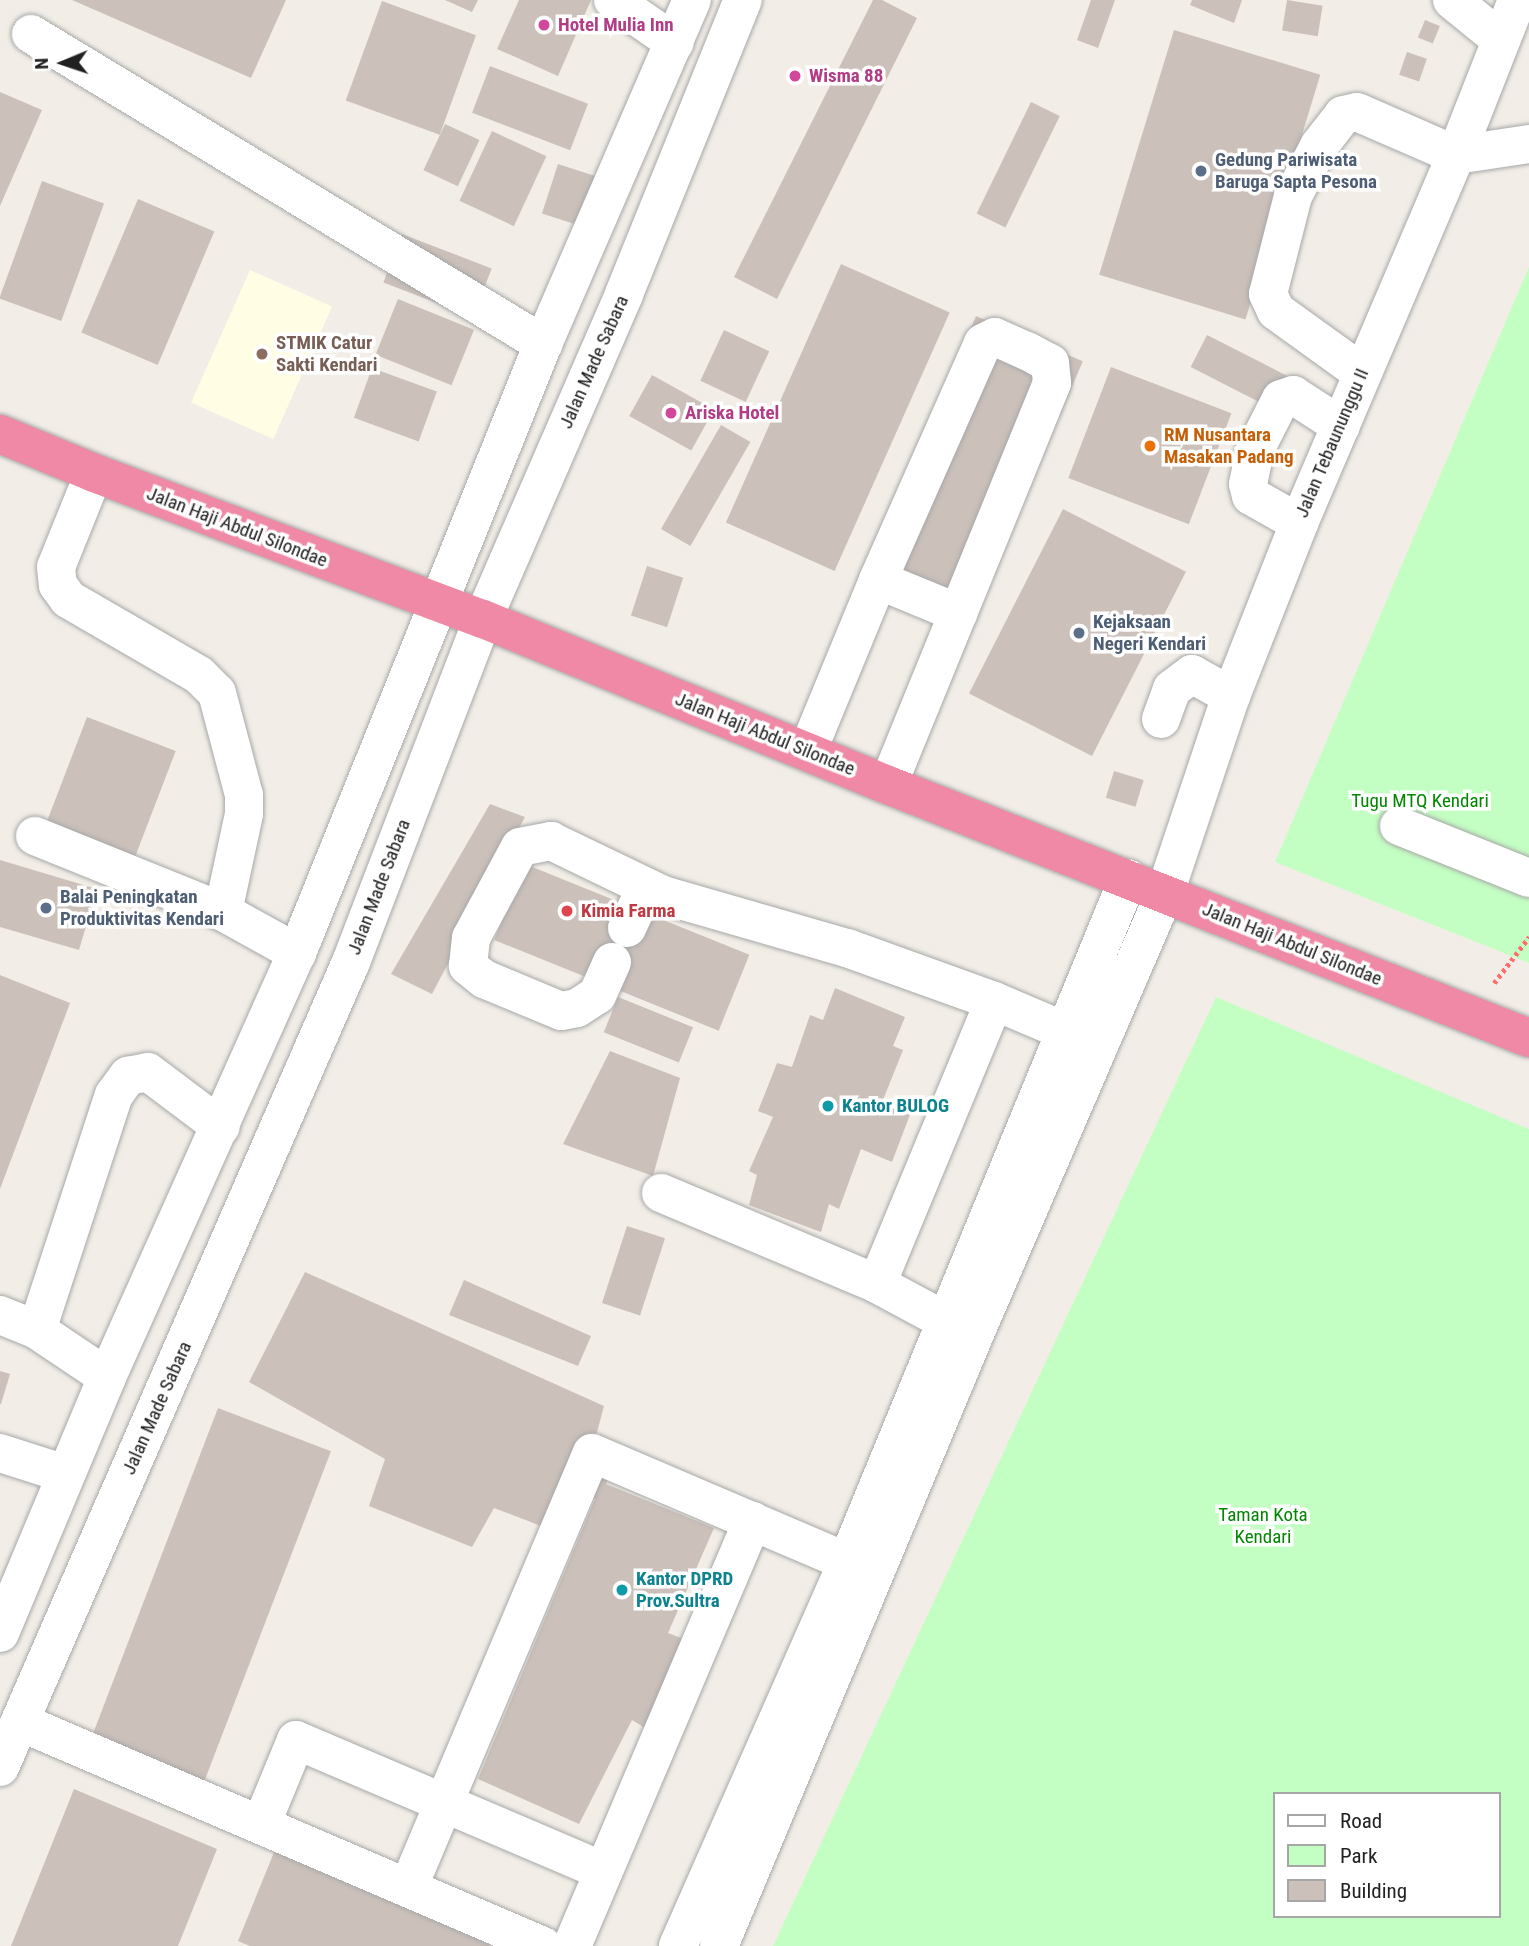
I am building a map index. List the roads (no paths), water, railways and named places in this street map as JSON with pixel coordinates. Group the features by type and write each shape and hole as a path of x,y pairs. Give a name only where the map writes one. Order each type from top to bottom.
{"highway":[{"name":"Jalan Haji Abdul Silondae","path":"0,434 94,473 483,619 888,785 1529,1038"}],"street":[{"path":"613,0 675,43"},
{"path":"0,1633 107,1377 297,953 436,603 543,344 692,0"},
{"name":"Jalan Made Sabara","path":"0,1767 345,975 483,619 624,293 743,0"},
{"path":"1452,0 1501,40"},
{"name":"Jalan Tebaununggu II","path":"719,1946 974,1336 1165,893 1231,696 1299,523 1456,155 1517,0"},
{"path":"31,34 543,344"},
{"path":"1362,373 1276,311 1268,294 1293,196 1319,146 1343,114 1357,111 1456,155 1529,144"},
{"path":"808,750 878,580 983,344 995,337 1050,363 1052,383 888,785"},
{"path":"1299,523 1251,496 1248,484 1255,450 1281,399 1293,395 1341,426"},
{"path":"94,473 56,567 58,585 68,598 199,675 217,694 244,795 244,814 223,912"},
{"path":"878,580 958,613"},
{"path":"1161,719 1172,689 1192,674 1231,696"},
{"path":"1399,827 1529,878"},
{"path":"35,836 223,912 297,953"},
{"path":"611,962 597,995 577,1008 561,1011 484,979 468,966 471,938 520,847 551,841 663,895 847,948 995,1001 1067,1032"},
{"path":"678,1946 847,1562 944,1320 1067,1032 1128,879"},
{"path":"627,928 646,887"},
{"path":"877,1284 995,1001"},
{"path":"37,1330 114,1094 128,1076 148,1072 221,1127"},
{"path":"661,1193 877,1284 944,1320"},
{"path":"0,1315 37,1330 107,1377"},
{"path":"0,1453 66,1474"},
{"path":"408,1888 592,1453 847,1562"},
{"path":"572,1946 752,1521"},
{"path":"19,1722 543,1946"},
{"path":"261,1825 296,1740 603,1871"}],"place":[{"name":"Hotel Mulia Inn","path":"544,25"},
{"name":"Wisma 88","path":"795,76"},
{"name":"Gedung Pariwisata Baruga Sapta Pesona","path":"1201,171"},
{"name":"STMIK Catur Sakti Kendari","path":"262,354"},
{"name":"Ariska Hotel","path":"671,413"},
{"name":"RM Nusantara Masakan Padang","path":"1150,446"},
{"name":"Kejaksaan Negeri Kendari","path":"1079,633"},
{"name":"Balai Peningkatan Produktivitas Kendari","path":"46,908"},
{"name":"Kimia Farma","path":"567,911"},
{"name":"Kantor BULOG","path":"828,1106"},
{"name":"Kantor DPRD Prov.Sultra","path":"622,1590"}],"park label":[{"name":"Tugu MTQ Kendari","path":"1420,801"},
{"name":"Taman Kota Kendari","path":"1263,1526"}]}
